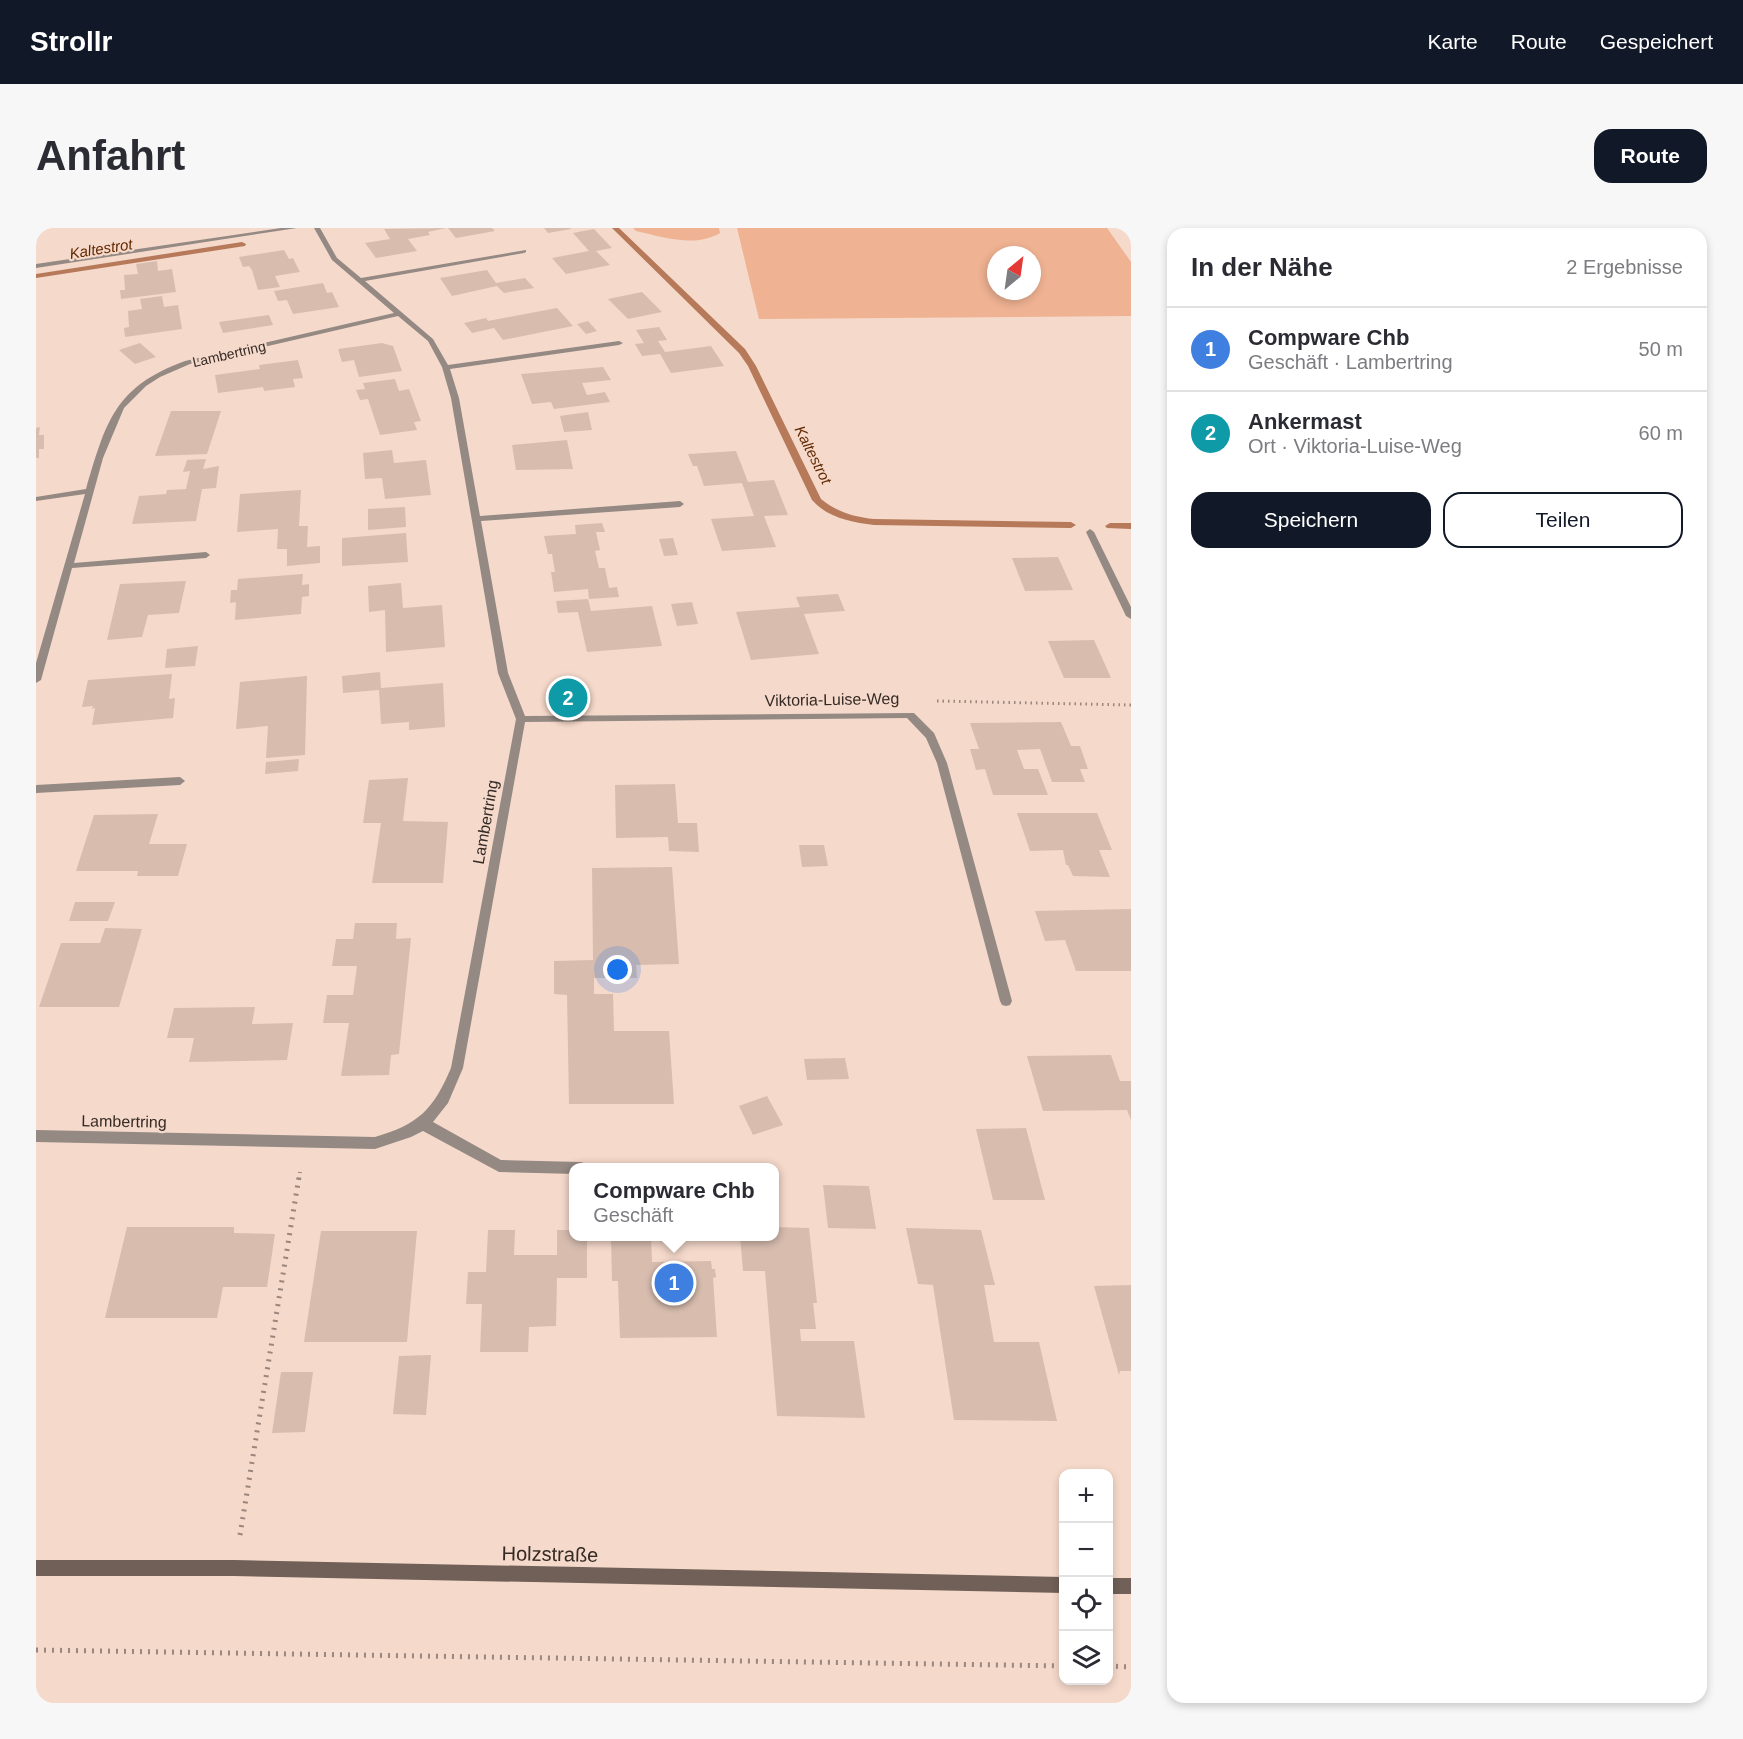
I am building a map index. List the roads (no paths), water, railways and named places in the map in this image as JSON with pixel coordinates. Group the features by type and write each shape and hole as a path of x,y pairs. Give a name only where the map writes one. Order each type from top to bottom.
{"main road":[{"name":"Holzstraße","path":"36,1568 234,1568 1059,1585"},
{"path":"1113,1586 1131,1586"}],"street":[{"path":"36,266 294,228"},
{"path":"317,228 334,259 431,340 446,367 455,398 503,673 521,719"},
{"path":"361,280 524,251"},
{"name":"Lambertring","path":"36,680 99,458 112,424 126,401 142,384 199,359 351,327 400,313"},
{"path":"446,367 619,343"},
{"path":"36,499 91,491"},
{"path":"476,519 680,504"},
{"path":"1090,532 1131,616"},
{"path":"68,566 206,555"},
{"name":"Viktoria-Luise-Weg","path":"521,719 910,715 930,736 942,764 1006,1001"},
{"name":"Lambertring","path":"36,1136 375,1143 398,1137 424,1124 444,1101 456,1068 521,719"},
{"path":"36,789 180,781"},
{"path":"424,1124 499,1166 569,1167"}],"waterway":[{"name":"Kaltestrot","path":"615,228 742,351 752,366 817,500 830,510 851,518 874,522 1071,525"},
{"name":"Kaltestrot","path":"36,276 242,244"},
{"name":"Kaltestrot","path":"1110,526 1131,526"}],"place":[{"name":"Ankermast","path":"568,698"},
{"name":"Compware Chb","path":"674,1283"}]}
